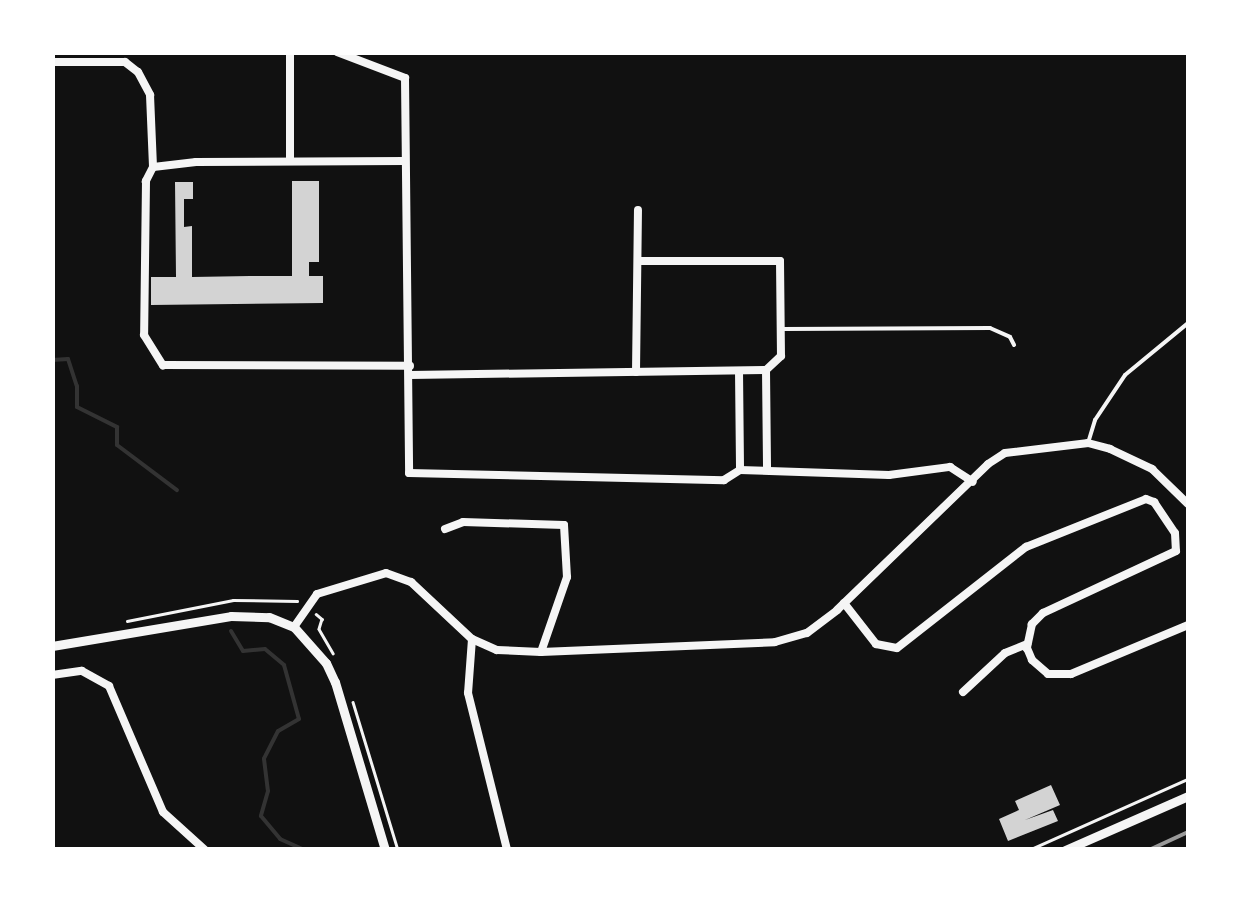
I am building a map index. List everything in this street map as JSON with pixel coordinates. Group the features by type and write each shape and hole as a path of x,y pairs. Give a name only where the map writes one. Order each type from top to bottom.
{"street":[{"path":"290,52 290,160"},
{"path":"337,52 405,78 409,473 724,480 740,470 889,475 950,467 973,482"},
{"path":"52,62 125,62 138,72 153,112 152,167 146,180 144,335 163,366 766,370 782,356 780,261 639,261"},
{"path":"152,167 290,160 405,161"},
{"path":"636,372 638,210"},
{"path":"739,370 740,470"},
{"path":"766,370 767,470"},
{"path":"294,627 317,594 386,574 412,582 472,639 497,650 541,652 790,640 844,603 988,464 1006,453 1088,444 1142,462 1188,504"},
{"path":"844,603 876,644 897,648 1026,547 1134,500 1154,502 1175,533 1176,551 1042,612 1032,624 1028,644 1038,667 1063,676 1188,625"},
{"path":"445,529 463,522 564,525 568,577 541,652"},
{"path":"52,646 231,616 269,618 294,627 326,663 335,682 385,850"},
{"path":"472,639 468,694 507,850"},
{"path":"962,692 1005,653 1028,644"},
{"path":"52,676 82,671 109,686 164,812 204,850"},
{"path":"1065,850 1188,796"}],"lane":[{"path":"1088,444 1096,420 1125,375 1188,323"},
{"path":"782,329 990,328 1010,337 1014,345"}],"path":[{"path":"126,621 233,600 296,600 322,619 318,629 338,662"},
{"path":"349,690 398,850"},
{"path":"1029,850 1188,780"}],"building":[{"path":"292,181 319,181 319,262 309,262 309,276 323,276 323,303 151,305 151,277 176,277 175,182 193,182 193,199 184,199 184,227 192,226 192,277 292,276"},
{"path":"1051,785 1060,805 1025,820 1053,810 1058,821 1008,841 999,819 1019,810 1015,801"}],"waterway":[{"path":"52,360 68,359 77,386 77,407 117,427 117,445 177,490"},
{"path":"231,631 243,651 265,649 284,665 299,719 278,731 264,759 268,791 261,816 280,839 305,850"}],"railway":[{"path":"1149,850 1188,832"}]}
